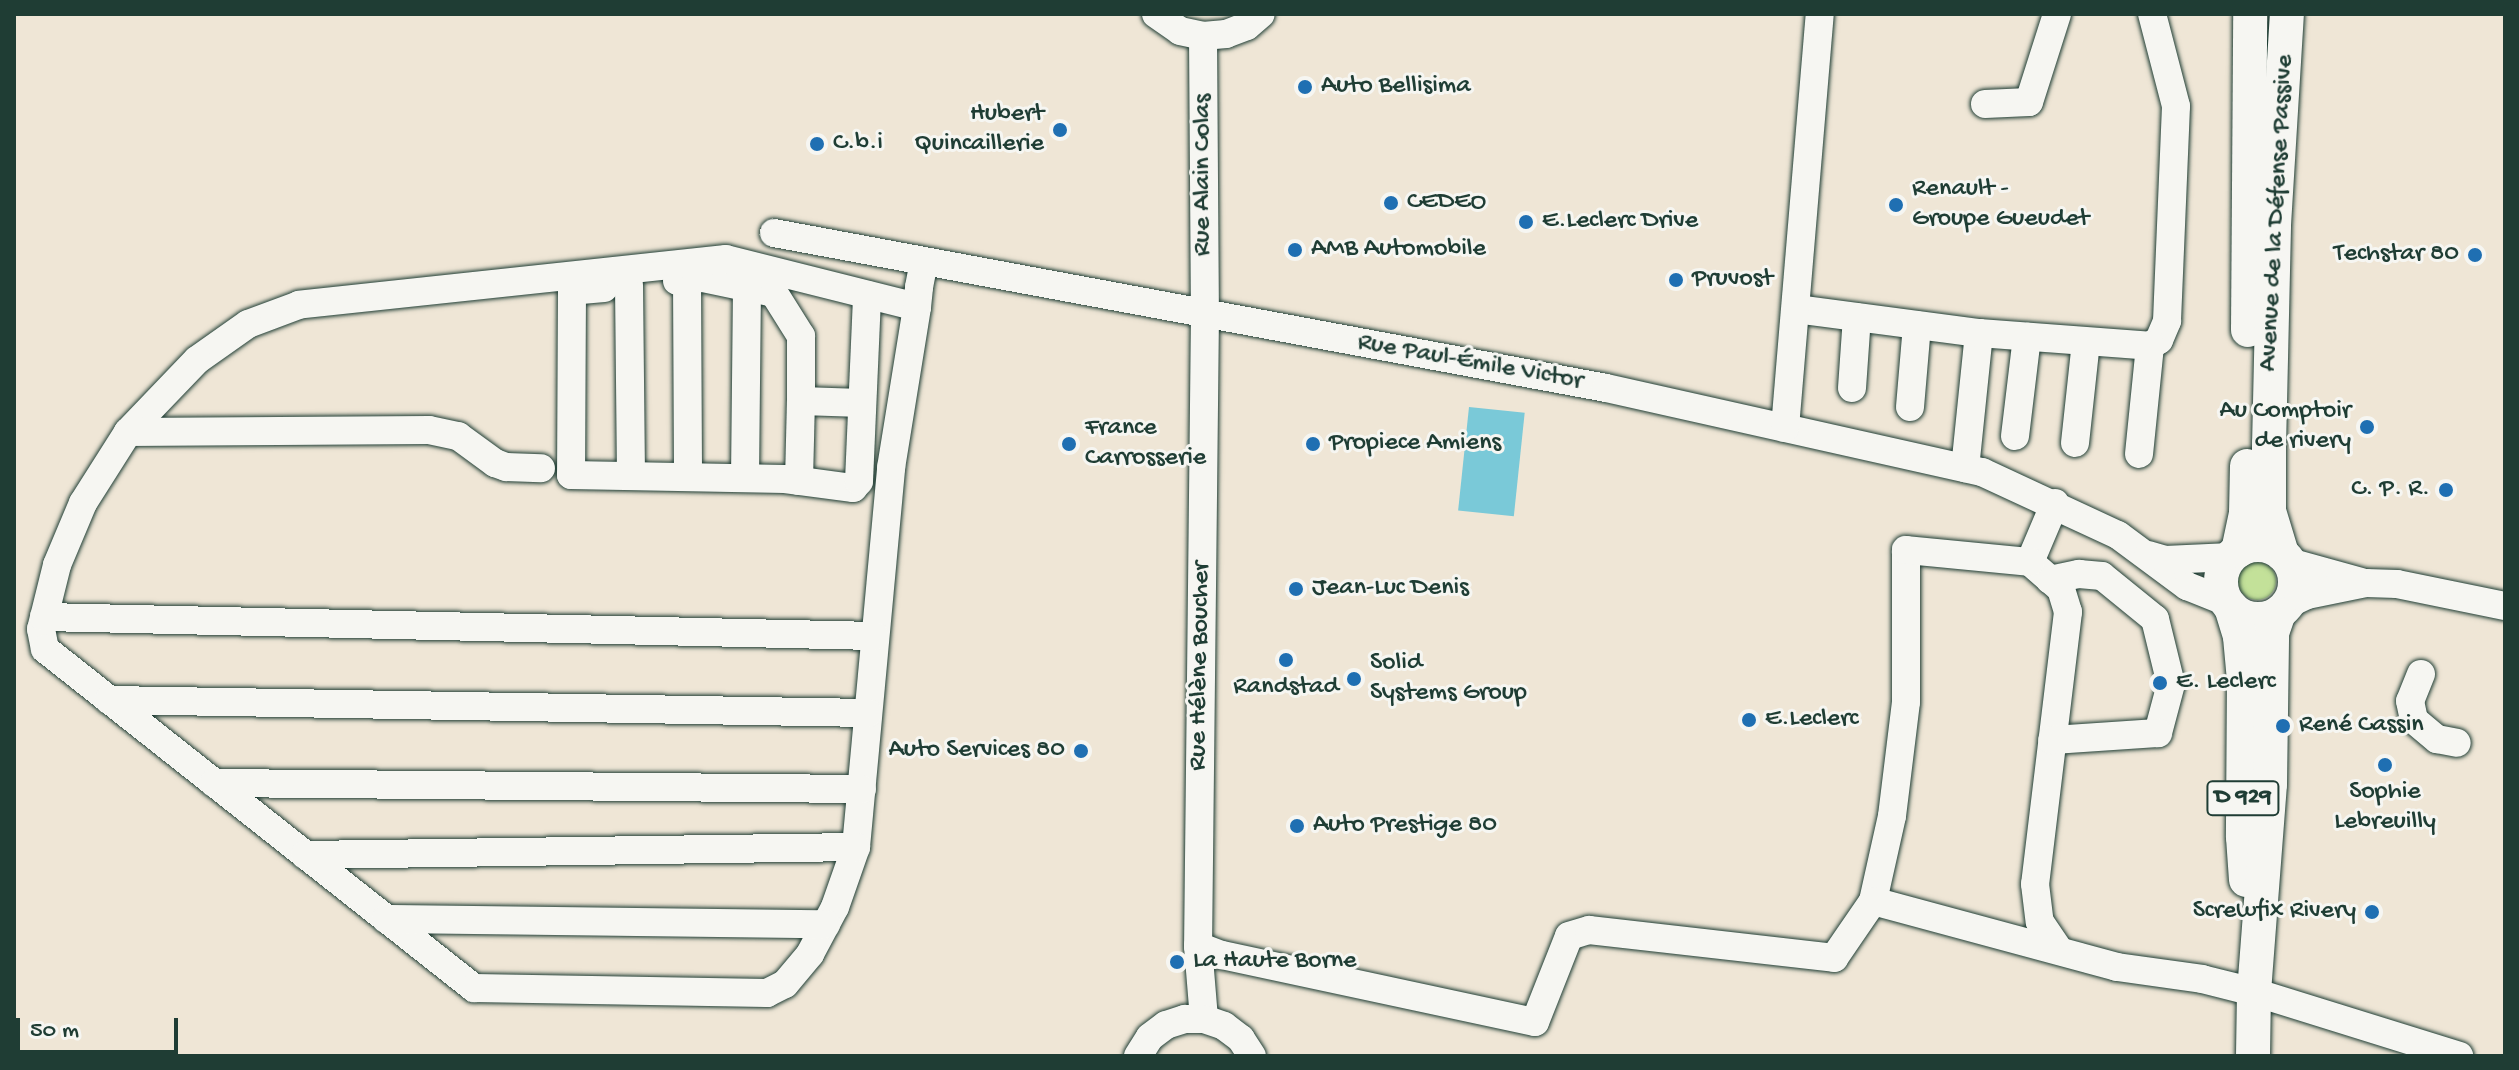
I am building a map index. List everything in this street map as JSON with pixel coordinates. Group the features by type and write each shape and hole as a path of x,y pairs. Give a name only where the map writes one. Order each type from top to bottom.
{"main road":[{"name":"Avenue de la Défense Passive","path":"2234,554 2247,485 2250,14"},
{"name":"Avenue de la Défense Passive","path":"2286,558 2269,511 2269,447 2274,225 2287,14"},
{"path":"2260,545 2286,558 2295,583 2283,609 2259,619 2248,618 2229,604 2221,579 2234,554 2260,545"},
{"name":"D 929","path":"2229,604 2240,637 2244,680 2243,837 2254,992"},
{"name":"D 929","path":"2253,1056 2254,992 2270,784 2272,633 2283,609"}],"street":[{"path":"1156,14 1180,31 1203,36 1226,34 1247,26 1261,14"},
{"path":"1785,428 1820,14"},
{"path":"1985,104 2029,102 2057,14"},
{"path":"1796,309 1979,333 2150,346 2159,340 2167,321 2176,106 2152,14"},
{"name":"Rue Alain Colas","path":"1203,36 1205,314"},
{"name":"Rue Paul-Émile Victor","path":"774,233 1606,388 1965,468 2055,503 2118,535 2187,586 2229,604"},
{"path":"917,307 726,259 299,305 248,324 197,360 128,432 83,503 57,565 41,629 45,649 474,988 767,993 785,984 810,954 826,924 856,847 891,468 917,307 924,261"},
{"path":"799,481 801,336 774,293 703,278 572,291 571,475 745,478 853,488 859,481 867,295"},
{"path":"687,280 688,477"},
{"path":"629,285 631,476"},
{"path":"745,478 747,287"},
{"name":"Rue Hélène Boucher","path":"1204,1019 1198,946 1205,314"},
{"path":"1852,388 1857,317"},
{"path":"1910,407 1917,325"},
{"path":"1965,468 1979,333"},
{"path":"2015,436 2027,337"},
{"path":"2075,443 2086,342"},
{"path":"2139,454 2150,346"},
{"path":"801,401 862,403"},
{"path":"128,432 429,430 458,436 506,467 541,468"},
{"path":"2040,571 2055,503"},
{"path":"1198,946 1222,955 1535,1022 1569,936 1589,930 1834,958 1873,901 1892,816 1906,702 1906,550 2040,571 2102,576 2155,619 2171,684 2158,733 2052,740"},
{"name":"Rue Paul-Émile Victor","path":"2147,555 2165,560 2234,554"},
{"path":"2286,558 2366,583 2411,587 2505,606"},
{"path":"2040,571 2061,589 2068,612 2035,884 2040,922 2059,950"},
{"path":"2283,609 2307,595 2366,583"},
{"path":"44,617 875,636"},
{"path":"2421,674 2410,701 2414,720 2437,739 2457,743"},
{"path":"109,700 868,713"},
{"path":"214,783 862,789"},
{"path":"305,855 856,847"},
{"path":"1873,901 2117,967 2202,979 2254,992 2459,1056"},
{"path":"386,919 826,924"},
{"path":"1138,1056 1150,1037 1166,1025 1185,1019 1204,1019 1224,1026 1241,1039 1252,1056"}],"green space":[{"path":"2257,562 2271,567 2276,581 2271,595 2257,600 2243,595 2238,581 2243,567"}],"water":[{"path":"1469,407 1525,413 1514,516 1458,510"}],"place":[{"name":"Auto Bellisima","path":"1305,87"},
{"name":"Hubert Quincaillerie","path":"1060,130"},
{"name":"C.b.i","path":"817,144"},
{"name":"CEDEO","path":"1391,203"},
{"name":"Renault - Groupe Gueudet","path":"1896,205"},
{"name":"E.Leclerc Drive","path":"1526,222"},
{"name":"AMB Automobile","path":"1295,250"},
{"name":"Techstar 80","path":"2475,255"},
{"name":"Pruvost","path":"1676,280"},
{"name":"Au Comptoir de rivery","path":"2367,427"},
{"name":"France Carrosserie","path":"1069,444"},
{"name":"Propiece Amiens","path":"1313,444"},
{"name":"C. P. R.","path":"2446,490"},
{"name":"Jean-Luc Denis","path":"1296,589"},
{"name":"Randstad","path":"1286,660"},
{"name":"Solid Systems Group","path":"1354,679"},
{"name":"E. Leclerc","path":"2160,683"},
{"name":"E.Leclerc","path":"1749,720"},
{"name":"René Cassin","path":"2283,726"},
{"name":"Auto Services 80","path":"1081,751"},
{"name":"Sophie Lebreuilly","path":"2385,765"},
{"name":"Auto Prestige 80","path":"1297,826"},
{"name":"Screwfix Rivery","path":"2372,912"},
{"name":"La Haute Borne","path":"1177,962"}]}
